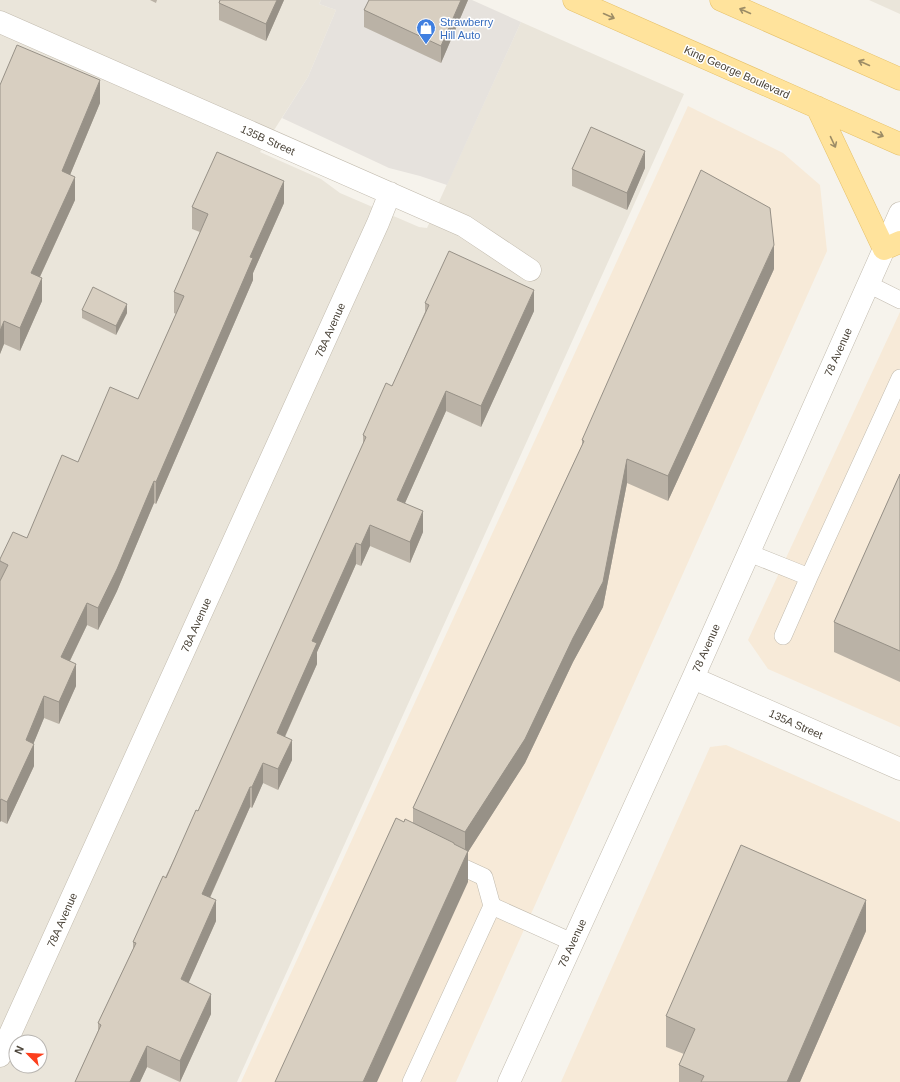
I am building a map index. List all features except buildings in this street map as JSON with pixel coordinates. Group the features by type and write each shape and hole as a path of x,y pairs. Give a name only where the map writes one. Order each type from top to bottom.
{"main road":[{"name":"King George Boulevard","path":"574,0 900,144"},
{"path":"722,0 900,79"},
{"path":"817,107 892,246"}],"street":[{"name":"135B Street","path":"0,22 464,226 530,270"},
{"name":"78A Avenue","path":"0,1056 365,252 390,193"},
{"name":"78 Avenue","path":"509,1082 693,678 868,284 892,246 900,213"},
{"name":"135A Street","path":"693,678 900,769"}],"lane":[{"path":"868,284 900,300"},
{"path":"783,636 808,577 900,378"},
{"path":"749,553 808,577"},
{"path":"411,1082 492,906 484,878 434,854"},
{"path":"492,906 572,942"}],"shaded area":[{"path":"0,0 321,0 319,4 336,10 308,77 260,152 321,179 340,193 419,227 427,228 521,22 684,94 237,1082 0,1082"},
{"path":"321,0 472,0 521,22 447,185 389,168 282,118 308,77 336,10 319,4"},
{"path":"869,0 900,0 900,14"},
{"path":"688,106 783,153 820,185 827,251 456,1082 241,1082"},
{"path":"900,312 900,727 768,669 748,640"},
{"path":"726,745 900,822 900,1082 561,1082 710,747"}],"place":[{"name":"Strawberry Hill Auto","path":"426,45"}]}
